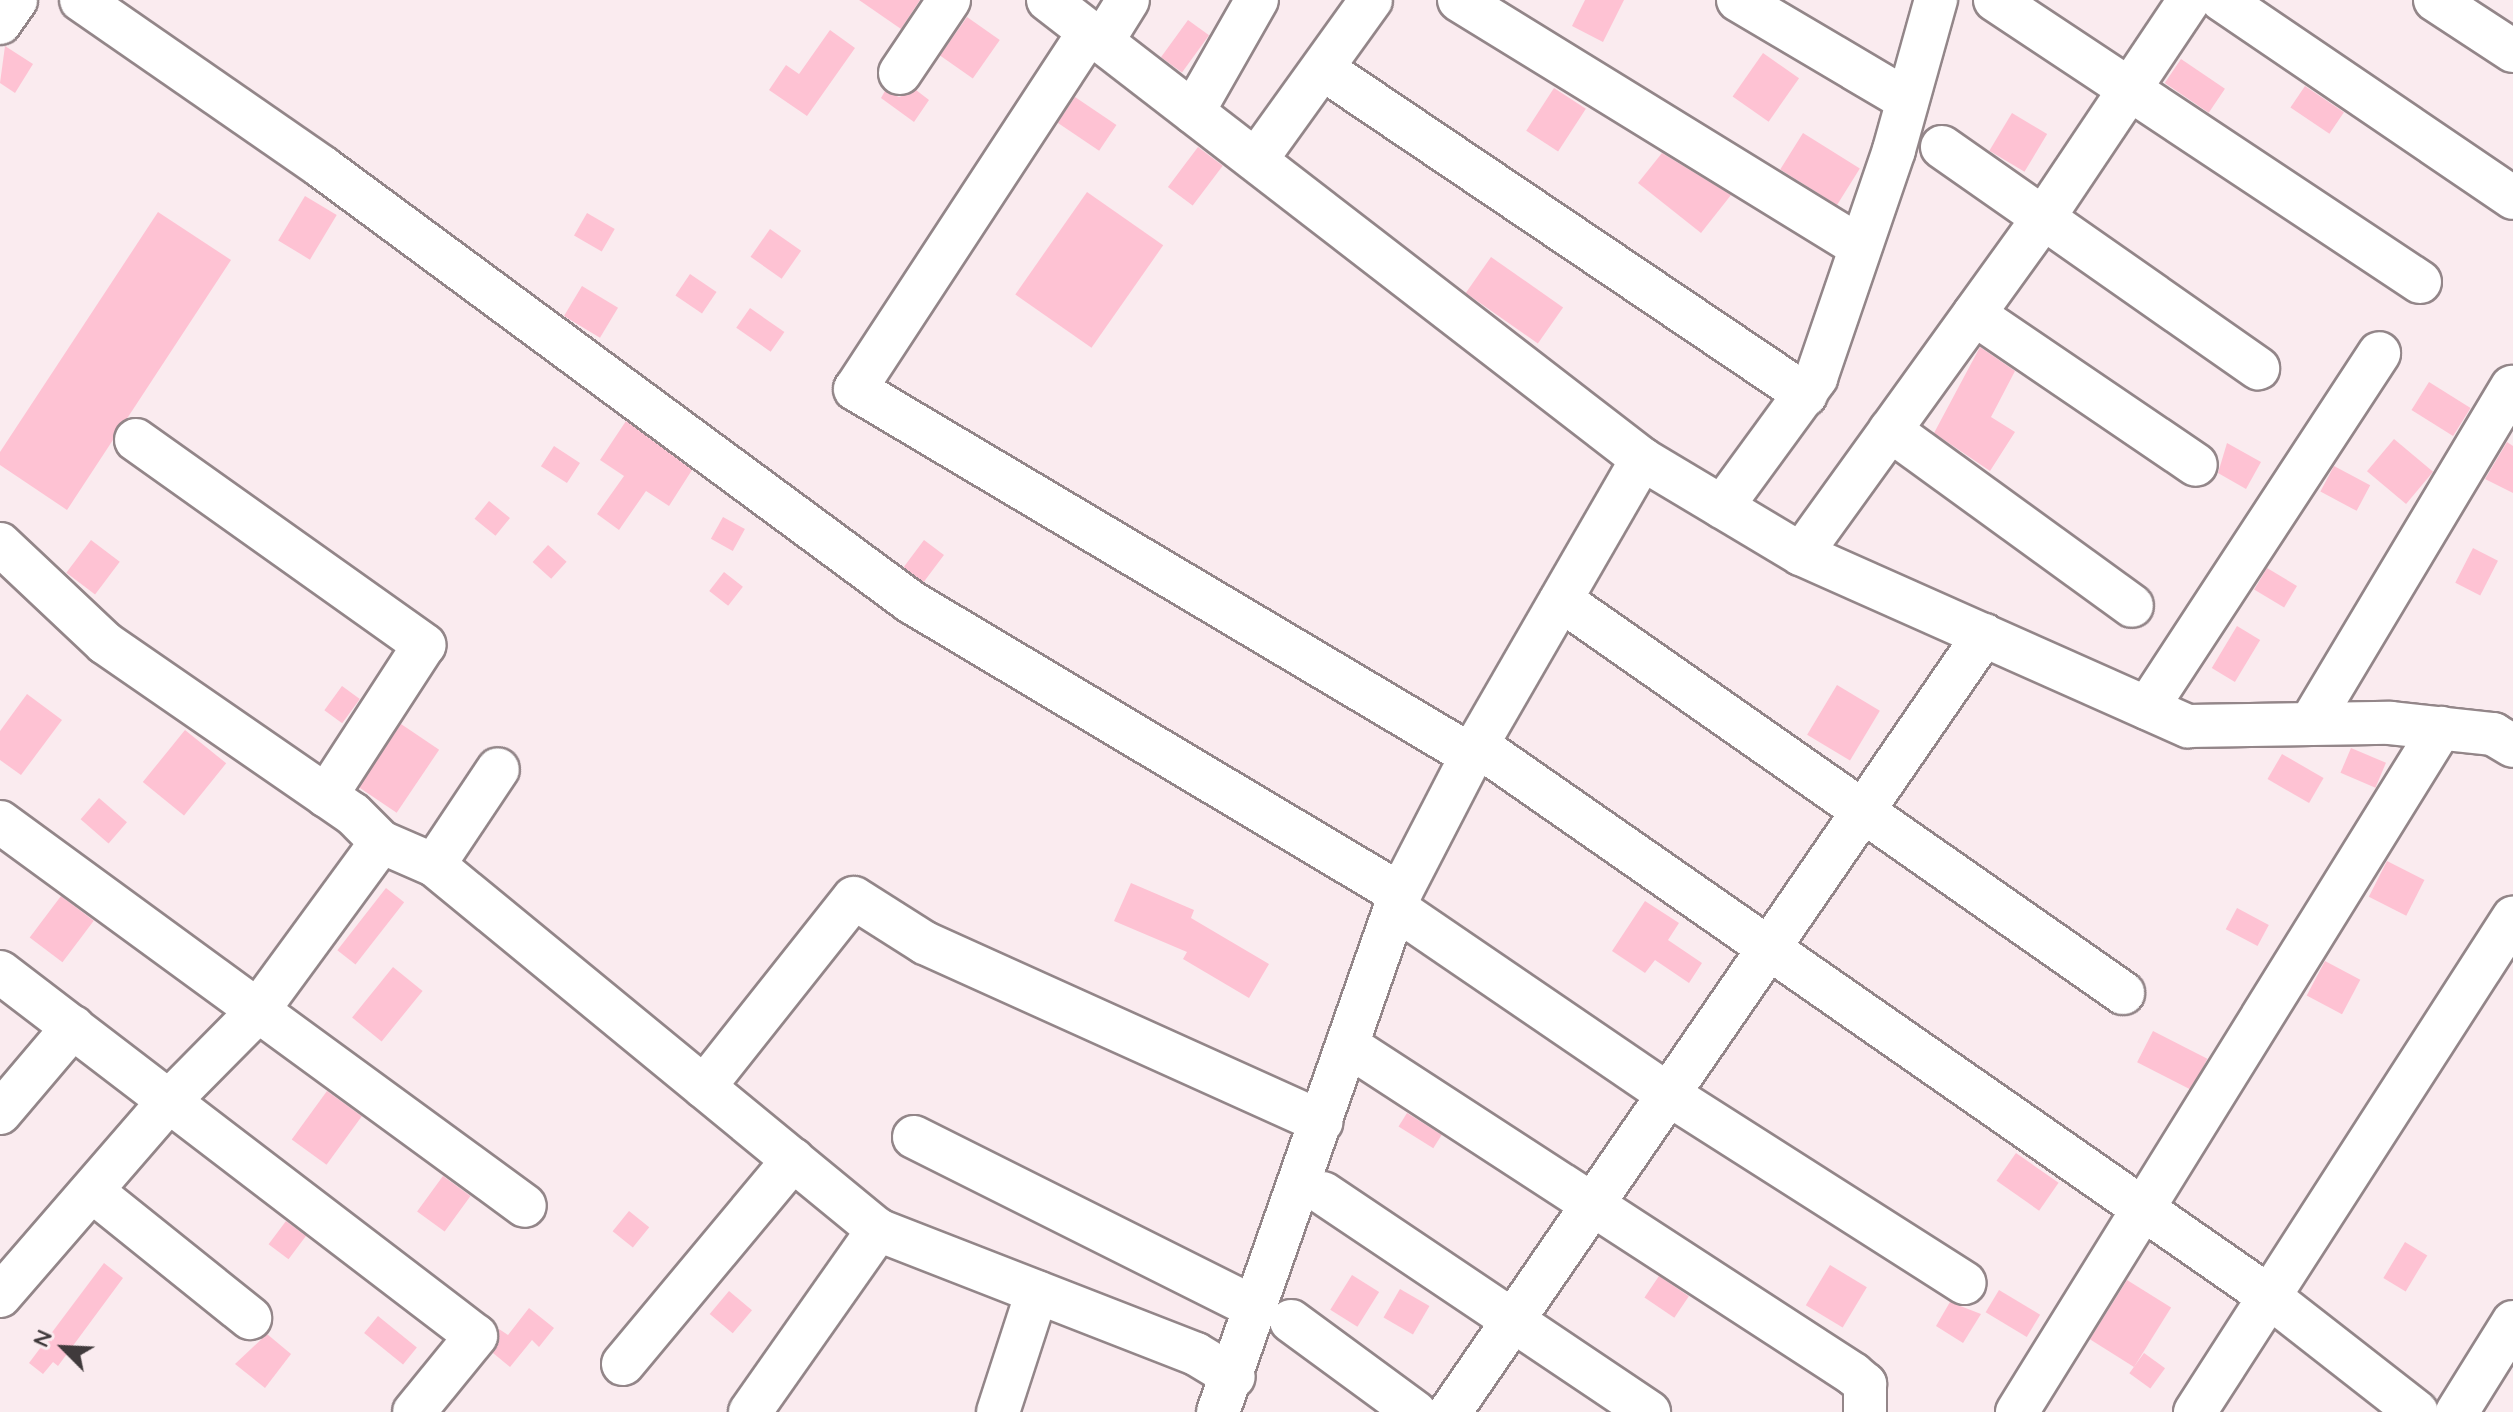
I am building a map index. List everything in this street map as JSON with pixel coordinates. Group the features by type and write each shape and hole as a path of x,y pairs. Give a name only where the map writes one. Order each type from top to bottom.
{"street":[{"path":"0,23 16,0"},
{"path":"81,0 322,167 911,602 1397,901 1671,1096 1965,1283"},
{"path":"900,73 949,0"},
{"path":"1048,0 1642,459 1801,554 2188,726 2310,724 2441,728 2493,734 2513,746"},
{"path":"1128,0 1095,37 855,389 1475,751 1773,950 2146,1210 2267,1295 2417,1412"},
{"path":"1193,112 1257,0"},
{"path":"1256,160 1326,71 1371,0"},
{"path":"1459,0 1858,245"},
{"path":"1738,0 1907,100"},
{"path":"1722,507 1806,395 1844,305 1858,245 1907,100 1936,0"},
{"path":"1995,0 2129,85 2420,282"},
{"path":"1801,554 2044,217 2129,85 2189,0"},
{"path":"2222,0 2513,198"},
{"path":"2435,0 2513,51"},
{"path":"1326,71 1806,395"},
{"path":"1942,147 2258,368"},
{"path":"1974,314 2196,465"},
{"path":"2147,708 2379,353"},
{"path":"2310,724 2512,387"},
{"path":"1890,430 2132,606"},
{"path":"136,440 424,645 326,796"},
{"path":"0,544 105,643 326,796 381,842 434,865 878,1230 1196,1354 1226,1394 1274,1315 1321,1122 1397,901 1475,751 1642,459"},
{"path":"1561,600 2123,993"},
{"path":"1450,1412 1591,1206 1773,950 1984,635"},
{"path":"2017,1412 2146,1210 2441,728"},
{"path":"434,865 498,769"},
{"path":"0,822 256,1013 525,1206"},
{"path":"0,1296 169,1101 256,1013 381,842"},
{"path":"704,1087 854,898 925,943 1321,1122"},
{"path":"2195,1412 2267,1295 2513,918"},
{"path":"0,972 476,1336 414,1412"},
{"path":"0,1113 73,1027"},
{"path":"1347,1045 1853,1374 1865,1384 1865,1412"},
{"path":"914,1137 1274,1315 1415,1412"},
{"path":"623,1364 793,1160"},
{"path":"92,1191 250,1318"},
{"path":"1323,1193 1649,1412"},
{"path":"750,1412 878,1230"},
{"path":"998,1412 1037,1292"},
{"path":"2457,1412 2513,1322"}],"building":[{"path":"859,0 920,0 901,29"},
{"path":"1585,0 1624,0 1603,42 1572,26"},
{"path":"967,17 1000,40 973,78 940,56"},
{"path":"1188,20 1209,35 1182,72 1161,57"},
{"path":"830,30 855,48 807,116 769,90 786,65 799,74"},
{"path":"5,46 33,64 15,93 0,83"},
{"path":"1763,53 1799,78 1769,122 1733,96"},
{"path":"2181,59 2225,89 2209,113 2165,83"},
{"path":"2305,86 2344,112 2329,134 2290,108"},
{"path":"1554,88 1586,109 1558,151 1526,131"},
{"path":"916,90 929,100 914,122 881,98 885,91 899,97"},
{"path":"1075,97 1116,125 1099,151 1058,123"},
{"path":"2012,113 2047,134 2024,172 1989,151"},
{"path":"1803,133 1860,169 1837,205 1780,169"},
{"path":"1198,147 1223,166 1193,206 1168,187"},
{"path":"1662,153 1731,195 1701,233 1638,183"},
{"path":"1087,192 1163,245 1091,348 1015,294"},
{"path":"305,196 337,215 310,260 278,241"},
{"path":"158,212 231,260 67,510 0,465 0,452"},
{"path":"587,213 615,229 602,252 574,236"},
{"path":"770,229 801,251 782,279 750,257"},
{"path":"1491,257 1563,307 1538,344 1466,293"},
{"path":"690,274 717,292 702,313 675,296"},
{"path":"582,286 618,308 600,338 564,316"},
{"path":"750,308 784,332 771,352 736,328"},
{"path":"1980,347 2015,371 1991,417 2015,432 1990,471 1934,433"},
{"path":"2429,382 2471,408 2453,436 2412,410"},
{"path":"626,421 692,470 669,506 646,491 619,530 597,514 624,476 600,460"},
{"path":"2394,439 2433,472 2406,504 2367,471"},
{"path":"2507,442 2513,446 2513,493 2485,479"},
{"path":"2227,443 2261,462 2246,489 2218,473"},
{"path":"554,446 580,463 567,483 541,466"},
{"path":"2334,466 2370,485 2357,511 2320,492"},
{"path":"489,501 510,518 496,536 475,519"},
{"path":"723,517 745,529 733,551 711,539"},
{"path":"91,540 120,562 95,594 66,573"},
{"path":"924,540 944,555 924,582 904,567"},
{"path":"548,545 567,562 551,579 533,562"},
{"path":"2473,548 2498,561 2480,595 2455,583"},
{"path":"2267,568 2297,586 2284,607 2254,589"},
{"path":"724,572 743,587 728,606 709,591"},
{"path":"2237,626 2260,640 2235,682 2212,668"},
{"path":"1837,685 1880,711 1850,760 1807,735"},
{"path":"342,686 360,699 342,723 324,710"},
{"path":"27,694 62,720 21,775 0,760 0,731"},
{"path":"401,724 439,750 397,813 359,787"},
{"path":"185,730 226,763 184,815 143,782"},
{"path":"2351,748 2386,763 2375,788 2340,773"},
{"path":"2282,754 2324,778 2309,803 2268,779"},
{"path":"99,798 127,822 109,843 81,819"},
{"path":"2387,861 2424,880 2406,916 2369,897"},
{"path":"1131,883 1194,910 1191,918 1269,964 1249,998 1183,959 1187,952 1114,921"},
{"path":"386,888 404,902 355,964 337,950"},
{"path":"61,896 94,921 62,962 30,938"},
{"path":"1645,901 1679,923 1668,940 1702,963 1689,983 1655,960 1645,973 1612,951"},
{"path":"2237,908 2269,925 2258,946 2226,929"},
{"path":"2325,961 2360,980 2342,1014 2307,995"},
{"path":"393,967 423,991 382,1041 352,1018"},
{"path":"2153,1031 2207,1059 2191,1090 2137,1062"},
{"path":"327,1091 362,1116 327,1165 292,1140"},
{"path":"1407,1113 1442,1135 1433,1148 1399,1127"},
{"path":"2016,1153 2059,1183 2039,1211 1996,1181"},
{"path":"443,1176 471,1196 445,1232 417,1212"},
{"path":"629,1211 649,1227 633,1248 613,1231"},
{"path":"286,1221 306,1236 289,1259 269,1244"},
{"path":"2405,1242 2427,1255 2406,1291 2383,1278"},
{"path":"104,1263 123,1278 58,1366 53,1362 43,1374 29,1363"},
{"path":"1830,1265 1867,1287 1843,1327 1806,1305"},
{"path":"1352,1275 1379,1292 1357,1327 1330,1310"},
{"path":"1659,1276 1689,1296 1674,1318 1644,1298"},
{"path":"2127,1280 2171,1308 2134,1367 2090,1339"},
{"path":"1400,1289 1429,1306 1413,1335 1384,1318"},
{"path":"1999,1290 2040,1315 2027,1337 1986,1312"},
{"path":"729,1291 752,1310 733,1333 710,1314"},
{"path":"1950,1302 1981,1314 1963,1343 1936,1326"},
{"path":"529,1308 554,1328 539,1347 532,1340 510,1367 493,1353 499,1329 508,1335"},
{"path":"378,1316 417,1347 403,1365 364,1333"},
{"path":"267,1334 291,1354 265,1388 235,1364"},
{"path":"2144,1353 2165,1368 2150,1389 2129,1373"}]}
